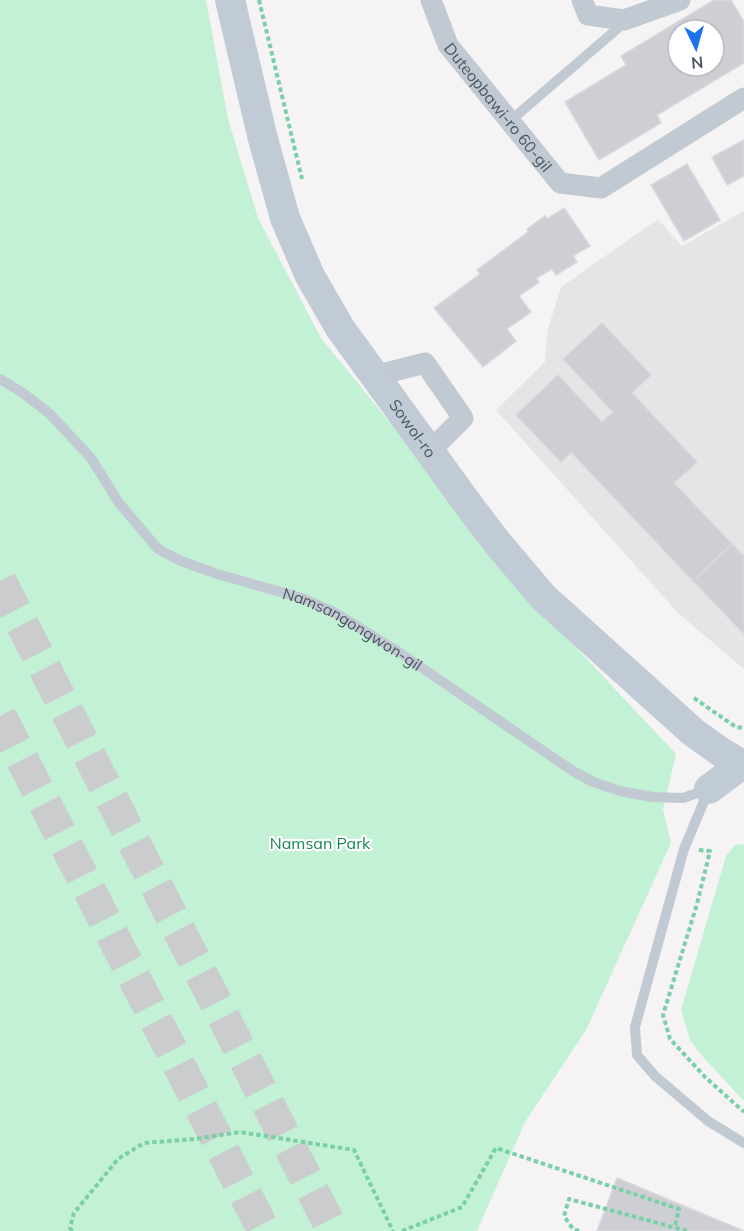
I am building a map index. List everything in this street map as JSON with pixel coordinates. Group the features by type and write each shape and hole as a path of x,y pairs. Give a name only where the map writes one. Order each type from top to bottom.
{"main road":[{"name":"Sowol-ro","path":"230,0 263,139 285,218 310,276 340,328 473,511 543,597 694,733 743,766"},
{"name":"Sowol-ro","path":"237,0 291,218 315,273 344,324 435,447 546,590 743,766"},
{"name":"Namsangongwon-gil","path":"709,789 743,766"}],"street":[{"name":"Duteopbawi-ro 60-gil","path":"430,0 448,45 560,183 601,188 744,98"},
{"path":"582,0 588,15 624,20 680,0"},
{"path":"382,374 425,363 463,418 435,447"}],"lane":[{"path":"510,121 618,29 624,20"},
{"name":"Namsangongwon-gil","path":"0,379 50,414 91,458 119,503 158,549 190,565 302,598 334,612 399,652 573,771 593,782 620,791 652,797 683,798 709,789"},
{"path":"709,789 684,849 635,1027 638,1055 655,1076 708,1121 744,1143"}],"path":[{"path":"684,849 710,851 697,904 663,1015 670,1039 706,1078 744,1112"},
{"path":"72,1231 70,1228 74,1213 118,1159 144,1143 195,1139 240,1132 354,1150 393,1231"},
{"path":"402,1231 462,1207 496,1148 679,1209 675,1227"},
{"path":"579,1231 573,1229 564,1216 569,1199 687,1231"}],"shaded area":[{"path":"744,211 744,669 678,613 496,410 545,362 547,332 561,287 658,219 682,246"}],"green space":[{"name":"Namsan Park","path":"0,0 206,0 228,119 258,218 321,338 553,623 676,754 663,809 671,843 586,1030 525,1122 477,1231 0,1231"},
{"path":"744,844 744,1101 690,1040 681,1010 726,856 735,845"}],"building":[{"path":"714,0 731,0 744,22 744,63 726,74 726,18 684,18"},
{"path":"666,29 666,78 719,78 657,115 661,123 599,160 565,102 626,65 621,56"},
{"path":"744,140 744,176 727,185 712,157"},
{"path":"687,164 720,220 684,241 651,185"},
{"path":"564,208 590,246 573,256 577,262 556,275 552,269 536,278 539,282 519,296 531,312 507,329 516,341 483,367 434,308 480,274 477,270 528,232 527,229 545,216 547,219"},
{"path":"602,323 651,375 632,393 697,462 674,483 732,544 693,581 571,452 561,462 516,415 558,375 602,422 613,412 563,359"},
{"path":"732,544 744,556 744,634 693,581"},
{"path":"617,1178 744,1231 597,1231"}],"tunnel":[{"path":"0,581 333,1231"},
{"path":"0,716 264,1231"}]}
